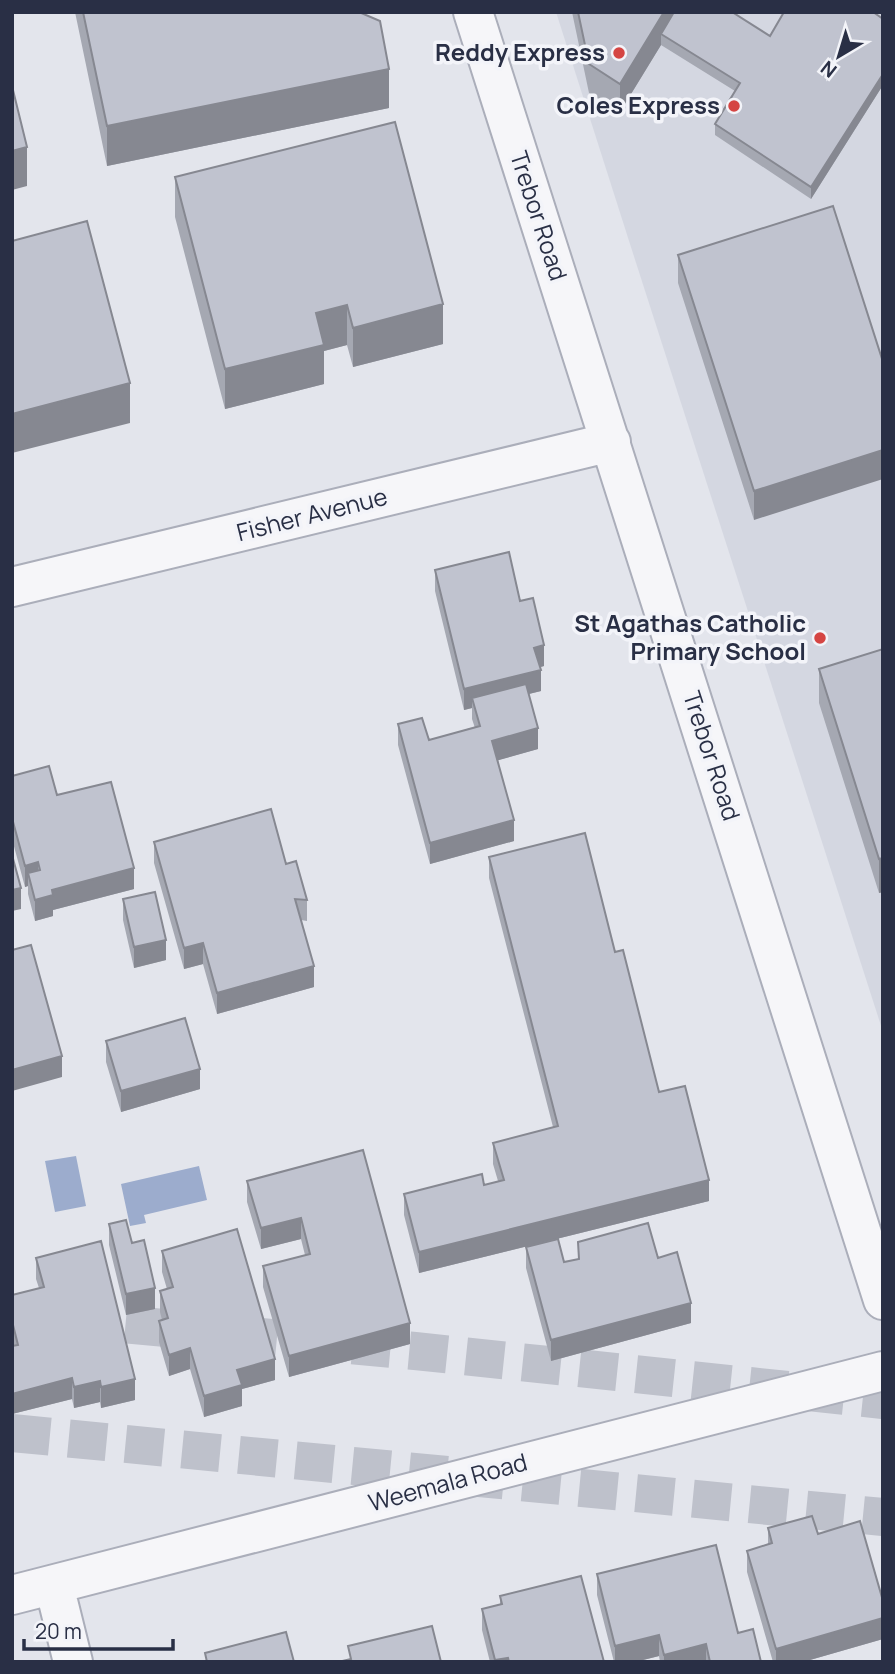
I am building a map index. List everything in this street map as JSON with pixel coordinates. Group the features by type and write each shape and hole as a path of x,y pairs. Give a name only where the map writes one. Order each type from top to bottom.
{"street":[{"name":"Trebor Road","path":"473,12 883,1300"},
{"name":"Fisher Avenue","path":"12,587 611,442"},
{"name":"Weemala Road","path":"12,1595 883,1371"},
{"path":"54,1585 73,1662"}],"shaded area":[{"name":"St Agathas Catholic Primary School","path":"556,12 883,12 883,1032 630,244"}],"water":[{"path":"76,1156 86,1206 55,1212 45,1161"},
{"path":"199,1166 207,1200 144,1215 146,1223 130,1226 121,1184"}],"building":[{"path":"83,12 359,12 380,21 389,69 107,126"},
{"path":"578,12 664,12 620,84 589,64"},
{"path":"674,12 732,12 770,36 784,12 873,12 883,19 883,74 811,187 715,124 740,83 661,34"},
{"path":"12,86 27,147 12,151"},
{"path":"395,122 443,304 353,328 347,305 316,313 324,345 225,369 175,177"},
{"path":"833,206 883,362 883,450 754,491 678,255"},
{"path":"87,221 130,383 12,414 12,241"},
{"path":"509,552 520,601 533,598 544,645 534,648 541,670 464,689 435,570"},
{"path":"883,649 883,858 879,859 819,669"},
{"path":"526,684 538,728 492,741 514,820 430,843 398,724 422,718 429,740 480,726 472,698"},
{"path":"49,766 57,795 111,782 134,868 52,890 53,895 35,900 28,873 40,870 38,862 25,866 12,818 12,776"},
{"path":"271,809 286,864 296,861 307,900 295,899 314,966 217,993 203,943 184,948 154,842"},
{"path":"585,833 615,952 623,950 659,1092 685,1086 709,1180 419,1252 404,1194 482,1174 484,1185 504,1180 493,1143 558,1126 489,857"},
{"path":"12,855 21,888 12,890"},
{"path":"155,892 166,940 134,947 123,899"},
{"path":"31,945 62,1056 12,1070 12,950"},
{"path":"185,1018 200,1069 121,1091 106,1041"},
{"path":"363,1150 410,1323 289,1356 263,1266 310,1254 301,1218 261,1228 247,1181"},
{"path":"126,1220 132,1243 144,1240 155,1288 126,1294 109,1224"},
{"path":"648,1223 658,1258 677,1252 691,1303 551,1340 526,1247 558,1239 564,1262 579,1259 578,1242"},
{"path":"237,1229 275,1359 237,1370 242,1385 204,1396 190,1348 169,1355 159,1321 168,1318 160,1291 173,1287 162,1251"},
{"path":"101,1241 135,1379 101,1387 100,1381 74,1387 72,1378 12,1394 12,1346 18,1345 12,1321 12,1295 44,1287 36,1258"},
{"path":"812,1516 818,1534 860,1521 883,1601 883,1618 776,1649 747,1551 772,1543 768,1528"},
{"path":"716,1545 738,1633 753,1629 761,1662 710,1662 706,1644 664,1655 659,1635 615,1646 597,1574"},
{"path":"581,1576 604,1662 509,1662 508,1658 495,1660 482,1609 502,1604 500,1596"},
{"path":"432,1626 441,1662 338,1662 351,1659 348,1646"},
{"path":"286,1632 294,1662 207,1662 205,1653"}],"tunnel":[{"path":"12,1314 415,1351 883,1400"},
{"path":"12,1433 883,1517"}],"place":[{"name":"Reddy Express","path":"619,53"},
{"name":"Coles Express","path":"734,106"},
{"name":"St Agathas Catholic Primary School","path":"820,638"}]}
